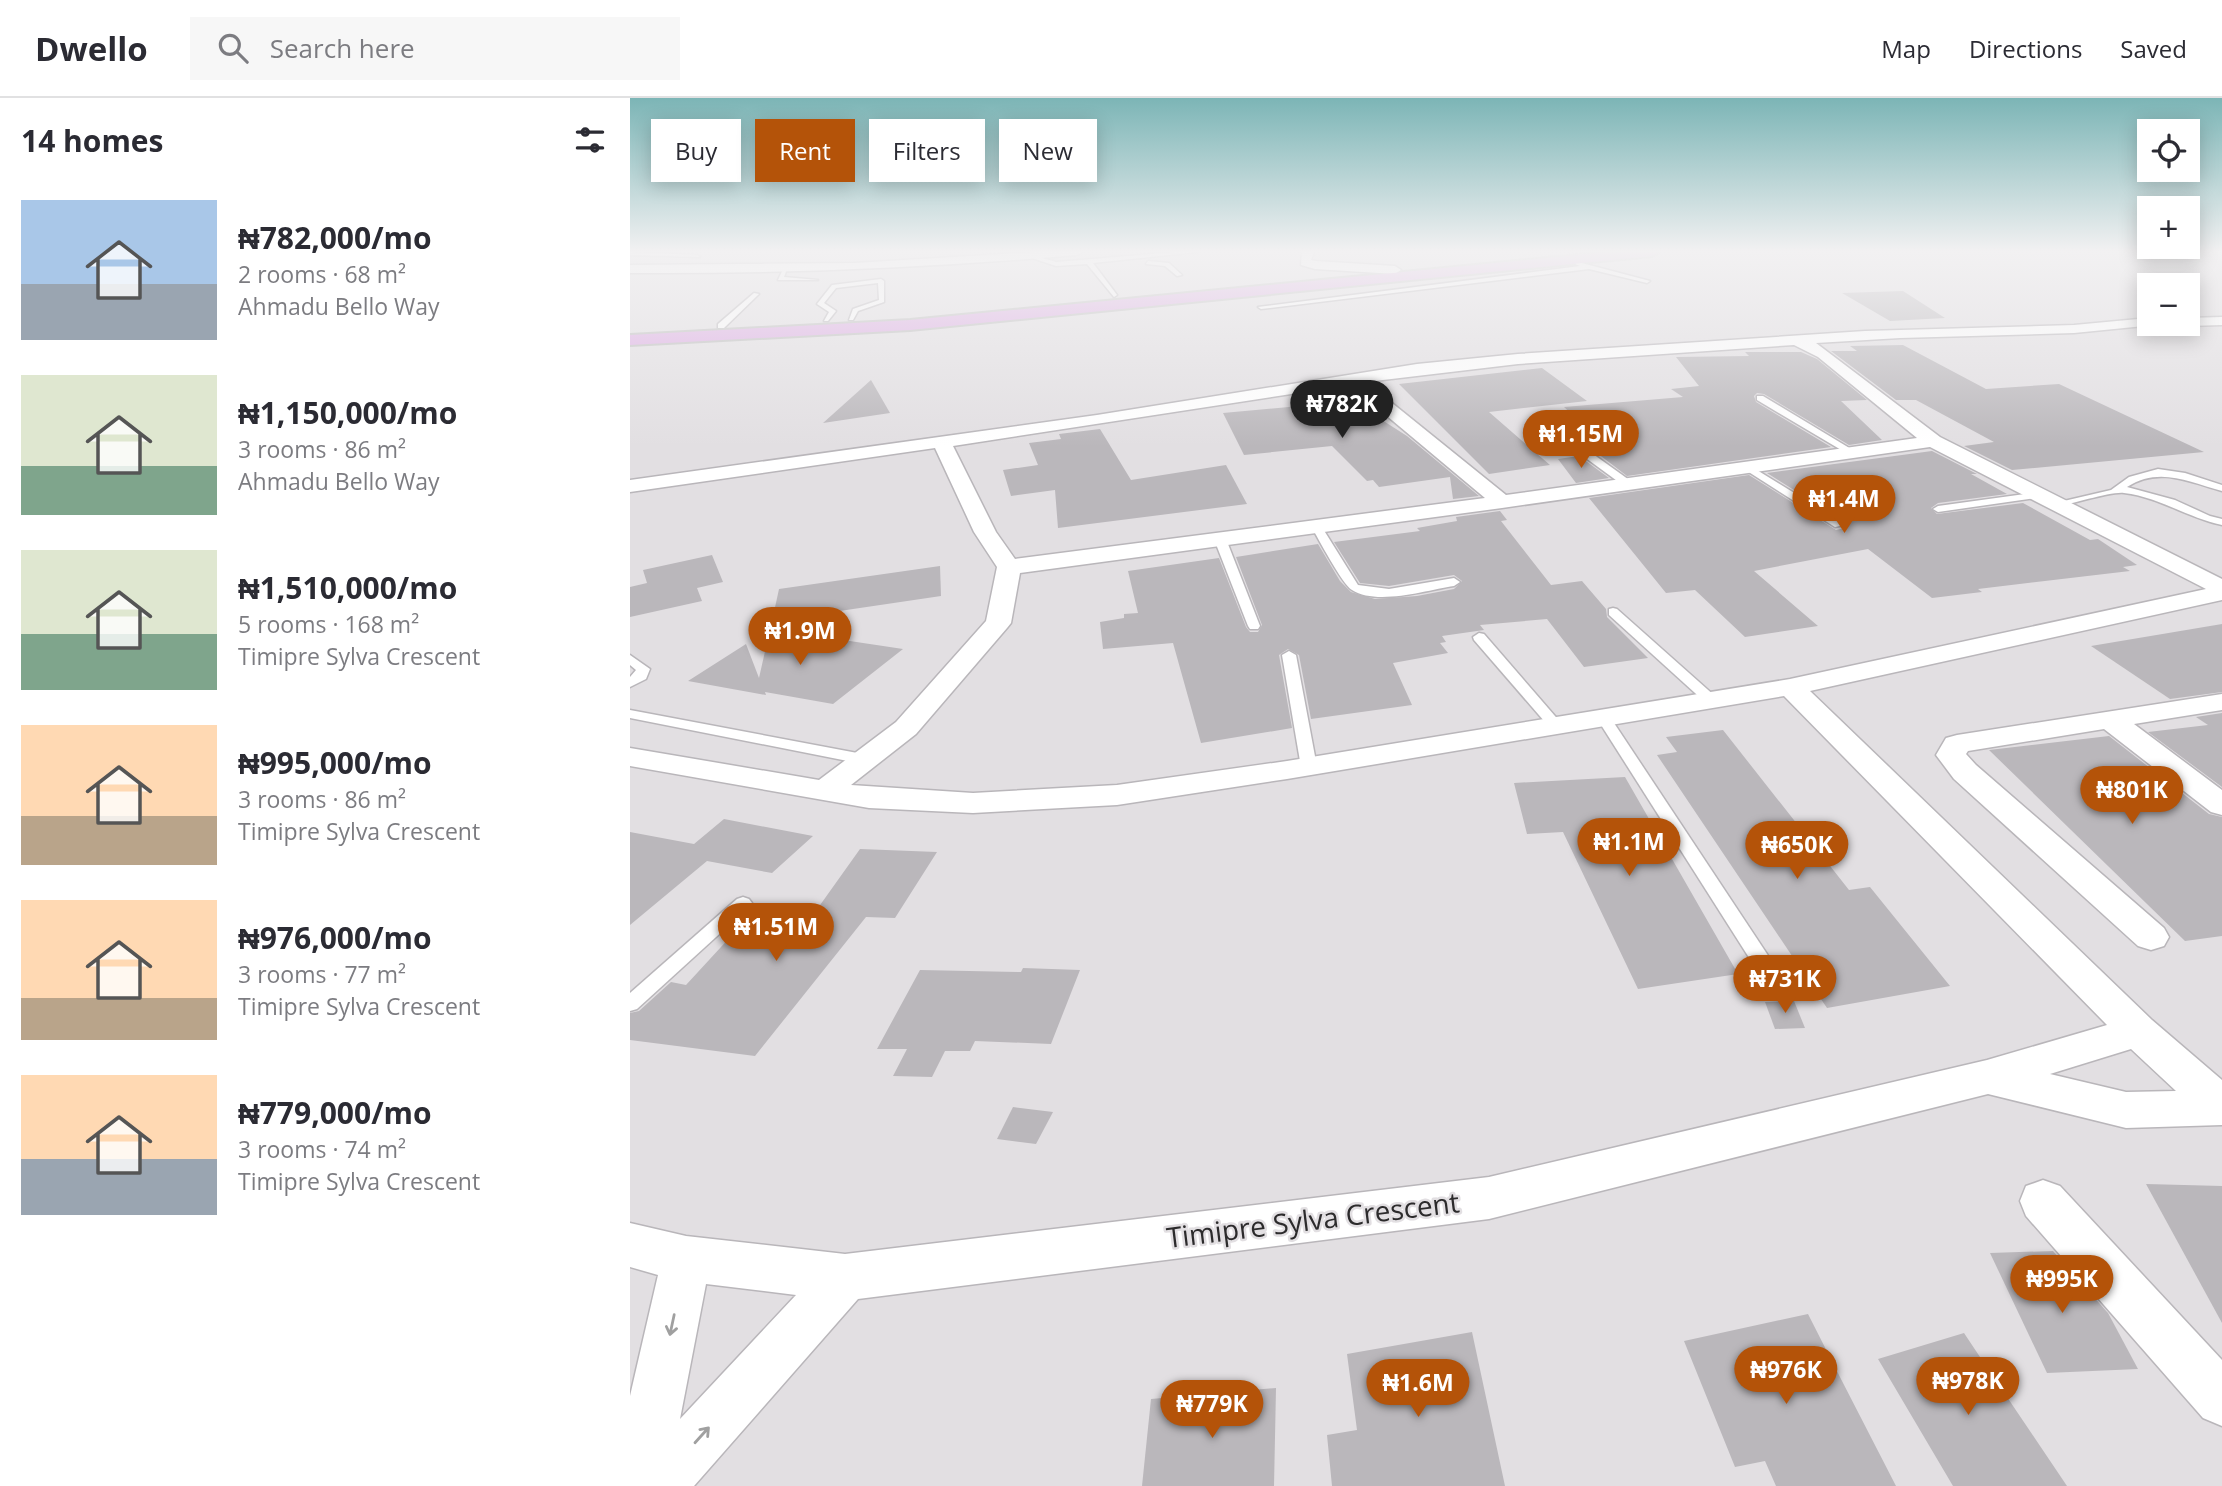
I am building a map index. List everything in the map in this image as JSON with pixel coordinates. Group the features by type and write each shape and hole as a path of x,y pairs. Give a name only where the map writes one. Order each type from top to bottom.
{"main road":[{"path":"630,329 875,317"},
{"path":"630,340 910,325 990,317"}],"street":[{"path":"2200,321 2222,321"},
{"path":"630,486 1484,362 1847,335 1984,329 2076,329 2137,323"},
{"path":"1794,341 1807,344 1823,354 1933,441 2222,591"},
{"path":"1353,379 1502,502"},
{"path":"826,790 868,760 906,727 998,622 1009,567 985,532 941,441"},
{"path":"1009,567 1502,502 1933,441"},
{"path":"630,758 869,798 973,803 1117,795 1309,767 1790,687 2222,591"},
{"path":"1790,687 2138,1031 2222,1106"},
{"path":"2151,937 1965,772 1951,755 1957,744 2222,702"},
{"path":"2110,720 2222,805"},
{"name":"Timipre Sylva Crescent","path":"630,1245 686,1259 845,1277 1489,1198 1987,1077 2138,1031"},
{"name":"Timipre Sylva Crescent","path":"1987,1077 2126,1110 2222,1106"},
{"path":"2043,1201 2222,1399"},
{"path":"638,1486 686,1259"},
{"path":"656,1486 845,1277"}],"lane":[{"path":"721,326 731,317"},
{"path":"826,320 829,317"},
{"path":"1760,398 1851,452"},
{"path":"1537,418 1629,484"},
{"path":"1747,467 1839,525"},
{"path":"1938,509 2047,499 2091,498 2122,489 2133,479 2158,472 2186,476 2222,488"},
{"path":"2122,489 2171,502 2207,519 2222,522"},
{"path":"1316,526 1354,587 1364,593 1377,594 1454,582"},
{"path":"1220,539 1254,626"},
{"path":"1613,612 1711,700"},
{"path":"1479,637 1556,726"},
{"path":"1289,655 1309,767"},
{"path":"630,659 643,669 641,676 630,683"},
{"path":"630,714 868,760"},
{"path":"1603,717 1762,962"},
{"path":"630,1004 743,903"}],"building":[{"path":"1883,317 1945,318 1890,321"},
{"path":"1903,345 1986,389 2059,384 2204,452 2012,470 1964,446 1994,442 1916,400 1896,400 1831,351 1857,351 1850,346"},
{"path":"1745,352 1801,352 1817,359 1867,400 1841,401 1882,440 1849,445 1764,394 1757,393 1754,396 1756,402 1831,447 1627,476 1597,453 1611,451 1564,407 1683,397 1671,389 1699,386 1676,357 1749,356"},
{"path":"1542,368 1587,401 1489,412 1550,465 1489,474 1399,384"},
{"path":"871,380 890,413 823,423"},
{"path":"1335,390 1407,436 1479,496 1453,499 1450,477 1379,487 1373,480 1367,481 1332,446 1244,455 1223,413 1321,404 1312,394"},
{"path":"1100,429 1131,480 1226,465 1247,504 1058,528 1055,490 1011,496 1003,470 1038,465 1029,443 1061,439 1059,434"},
{"path":"1932,451 1977,474 1971,474 2007,494 1938,503 1931,508 1937,514 2023,503 2090,540 2098,539 2137,565 2123,567 2130,571 1978,589 1982,592 1932,598 1868,549 1754,571 1818,626 1745,637 1695,590 1666,593 1589,498 1749,475 1836,530 1845,528 1845,522 1767,473"},
{"path":"1579,456 1609,478 1576,483 1558,459"},
{"path":"1500,511 1507,520 1501,521 1551,585 1582,581 1606,609 1607,617 1648,658 1584,667 1547,619 1480,625 1484,630 1442,636 1446,642 1440,643 1448,653 1393,663 1412,705 1311,719 1299,655 1288,649 1279,655 1292,728 1201,743 1173,643 1103,649 1100,622 1124,618 1124,614 1138,613 1128,571 1219,558 1246,627 1250,632 1258,632 1262,625 1236,557 1318,544 1340,581 1351,592 1375,599 1417,596 1454,589 1462,581 1454,575 1389,586 1360,583 1334,542 1420,531 1417,528 1457,521 1456,517"},
{"path":"712,555 723,582 697,588 702,601 630,617 630,587 647,583 643,570"},
{"path":"940,566 941,596 772,621 779,589"},
{"path":"2222,624 2222,692 2170,699 2091,646"},
{"path":"770,629 903,649 833,704 688,681 746,644 759,678"},
{"path":"2222,713 2222,787 2148,732 2208,725 2196,717"},
{"path":"1723,730 1849,890 1870,887 1950,986 1827,1008 1657,755 1677,752 1666,737"},
{"path":"2109,736 2209,814 2222,817 2222,936 2185,941 1989,750"},
{"path":"1625,777 1738,974 1638,989 1563,832 1527,834 1514,783"},
{"path":"724,819 813,836 772,873 707,861 630,925 630,832 694,844"},
{"path":"860,849 937,852 895,918 866,917 755,1056 630,1040 630,1013 639,1011 671,982 686,985 744,922 803,929"},
{"path":"1023,968 1080,970 1051,1044 975,1041 970,1051 945,1051 932,1077 893,1076 907,1049 877,1049 920,970 1021,972"},
{"path":"1794,1001 1805,1028 1775,1029 1765,1002"},
{"path":"1013,1107 1053,1112 1036,1144 997,1139"},
{"path":"2146,1184 2222,1186 2222,1323"},
{"path":"2053,1251 2108,1313 2138,1369 2047,1373 1990,1253"},
{"path":"1808,1314 1896,1486 1776,1486 1765,1461 1735,1467 1684,1341"},
{"path":"1472,1332 1505,1486 1332,1486 1327,1435 1357,1430 1347,1354"},
{"path":"1964,1333 2067,1486 1953,1486 1878,1359"},
{"path":"1276,1388 1274,1486 1142,1486 1151,1399"}]}
